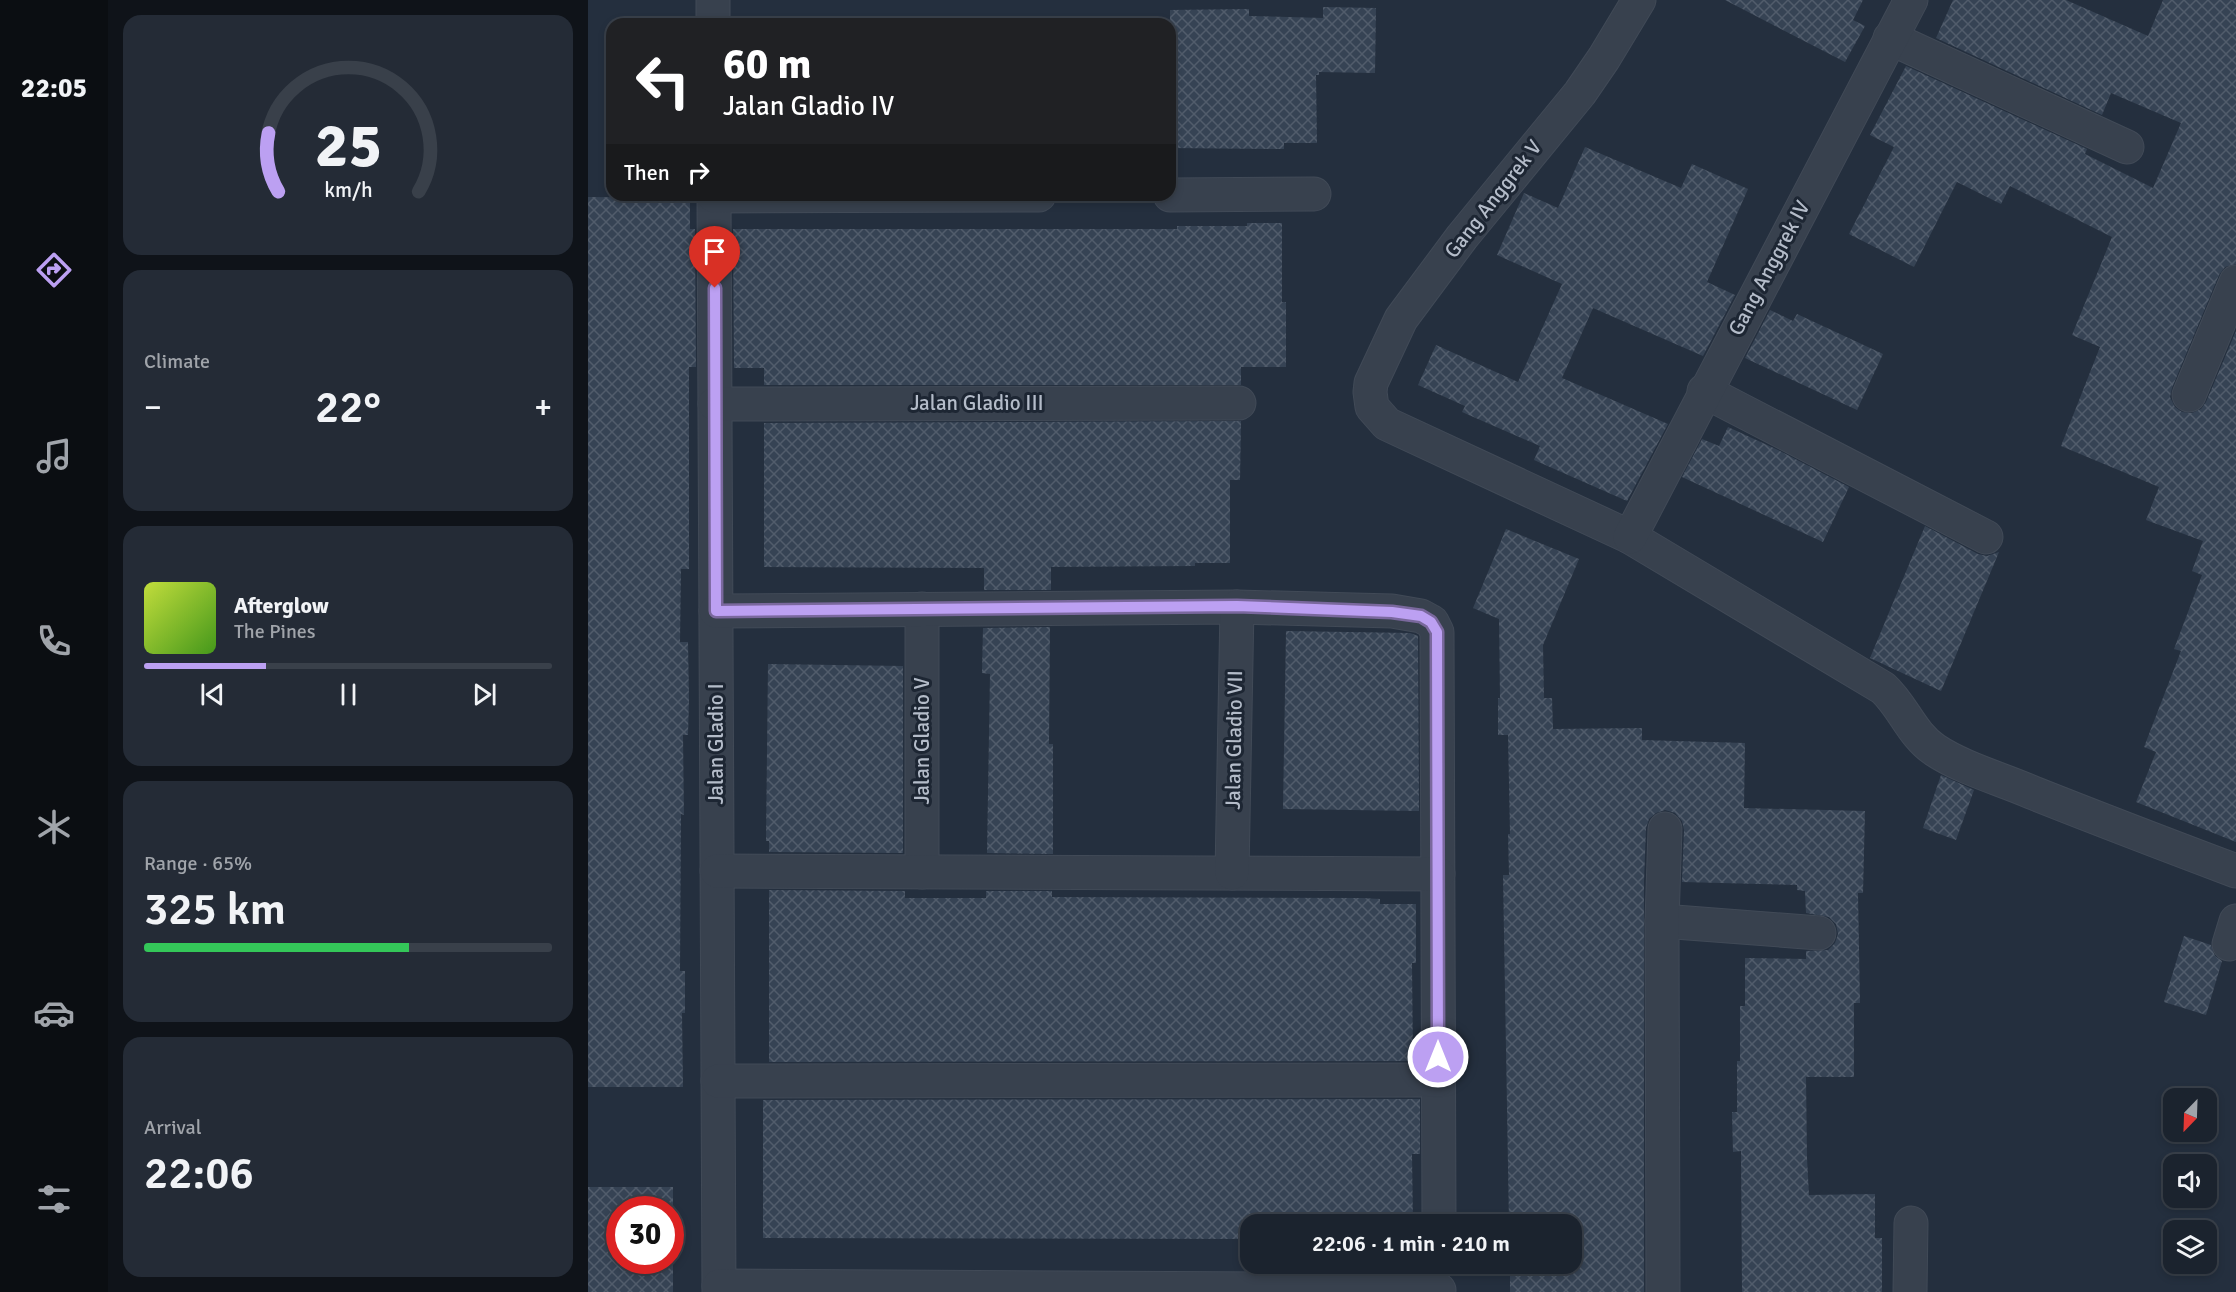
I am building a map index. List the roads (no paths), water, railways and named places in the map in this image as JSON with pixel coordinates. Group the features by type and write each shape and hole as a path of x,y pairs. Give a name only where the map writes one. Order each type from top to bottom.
{"street":[{"path":"713,0 713,18"},
{"name":"Gang Anggrek V","path":"1629,537 1387,424 1372,407 1369,397 1371,383 1401,319 1462,237 1580,93 1639,0"},
{"name":"Gang Anggrek IV","path":"1629,537 1911,0"},
{"path":"1890,38 2127,147"},
{"path":"1176,195 1314,194"},
{"name":"Jalan Gladio I","path":"714,201 719,1289"},
{"path":"2189,395 2236,282"},
{"path":"1704,391 1986,537"},
{"name":"Jalan Gladio III","path":"715,404 1239,403"},
{"path":"1629,537 1883,688 1900,707 1914,731 1934,750 1997,778 2236,871"},
{"path":"716,611 1237,606 1392,612 1421,616 1431,622 1437,632 1439,1214"},
{"name":"Jalan Gladio VII","path":"1232,873 1237,606"},
{"name":"Jalan Gladio V","path":"922,609 922,872"},
{"path":"1663,1292 1662,921 1665,829"},
{"path":"717,871 1438,874"},
{"path":"1662,921 1819,933"},
{"path":"718,1081 1438,1080"},
{"path":"1910,1292 1911,1223"},
{"path":"719,1289 1439,1282"}]}
